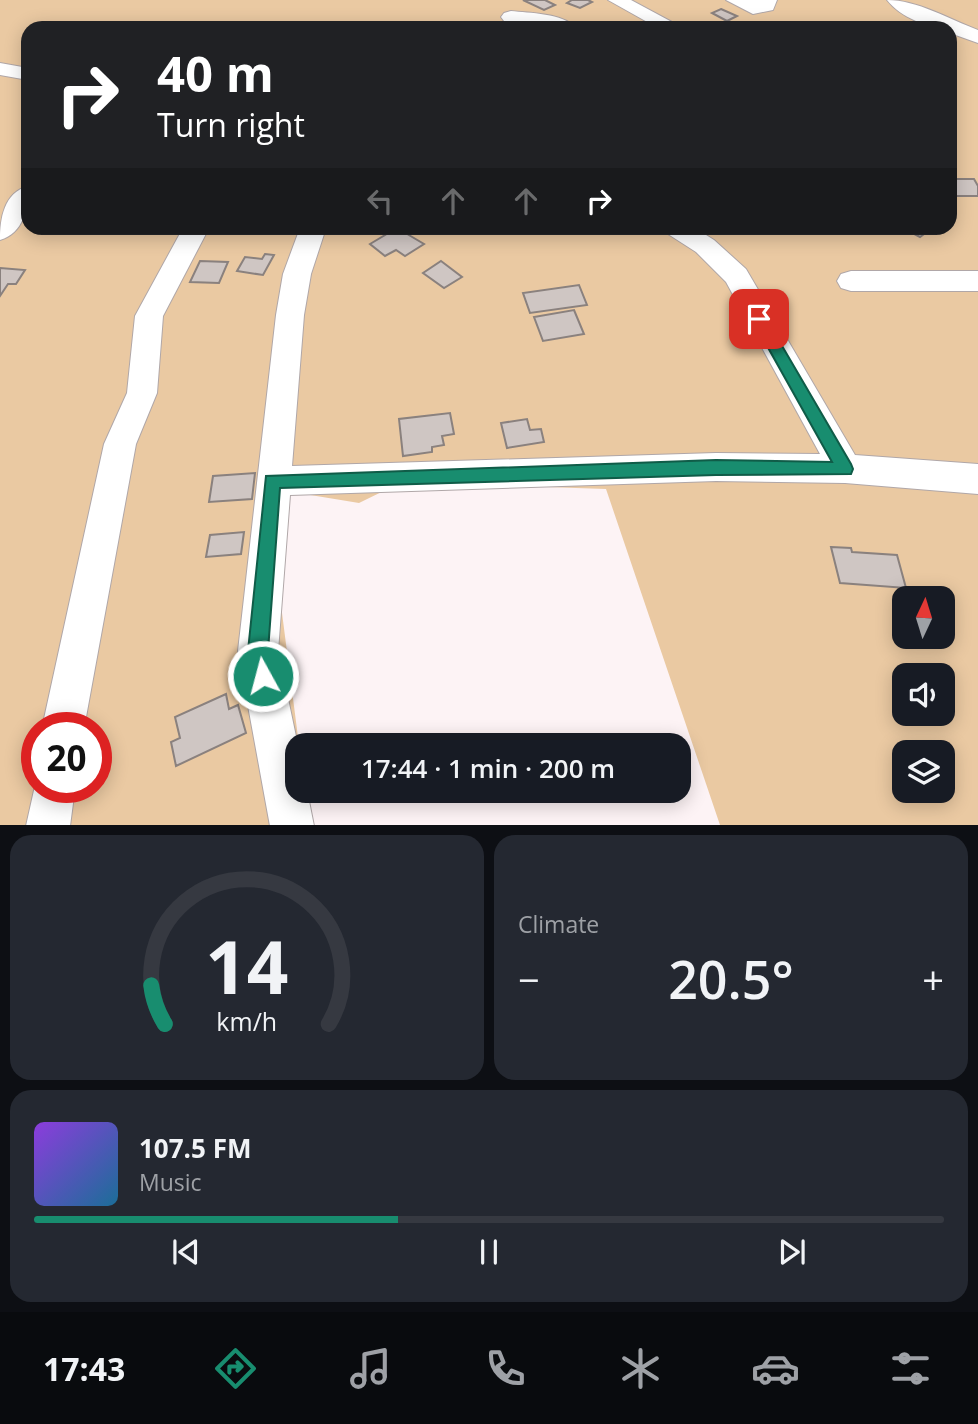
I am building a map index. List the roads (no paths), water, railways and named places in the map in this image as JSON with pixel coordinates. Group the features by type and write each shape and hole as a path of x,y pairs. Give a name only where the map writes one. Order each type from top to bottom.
{"street":[{"path":"617,0 659,21"},
{"path":"734,0 753,8 766,6 768,0"},
{"path":"896,0 915,13 936,21"},
{"path":"507,15 544,21"},
{"path":"957,29 978,37"},
{"path":"0,69 21,73"},
{"path":"0,231 21,203"},
{"path":"66,712 120,444 142,393 149,316 192,235"},
{"path":"292,825 258,651 272,481 290,315 297,274 311,235"},
{"path":"688,235 705,246 736,276 845,469"},
{"path":"850,281 978,281"},
{"path":"272,481 716,467 845,469 978,479"},
{"path":"48,825 52,803"}]}
